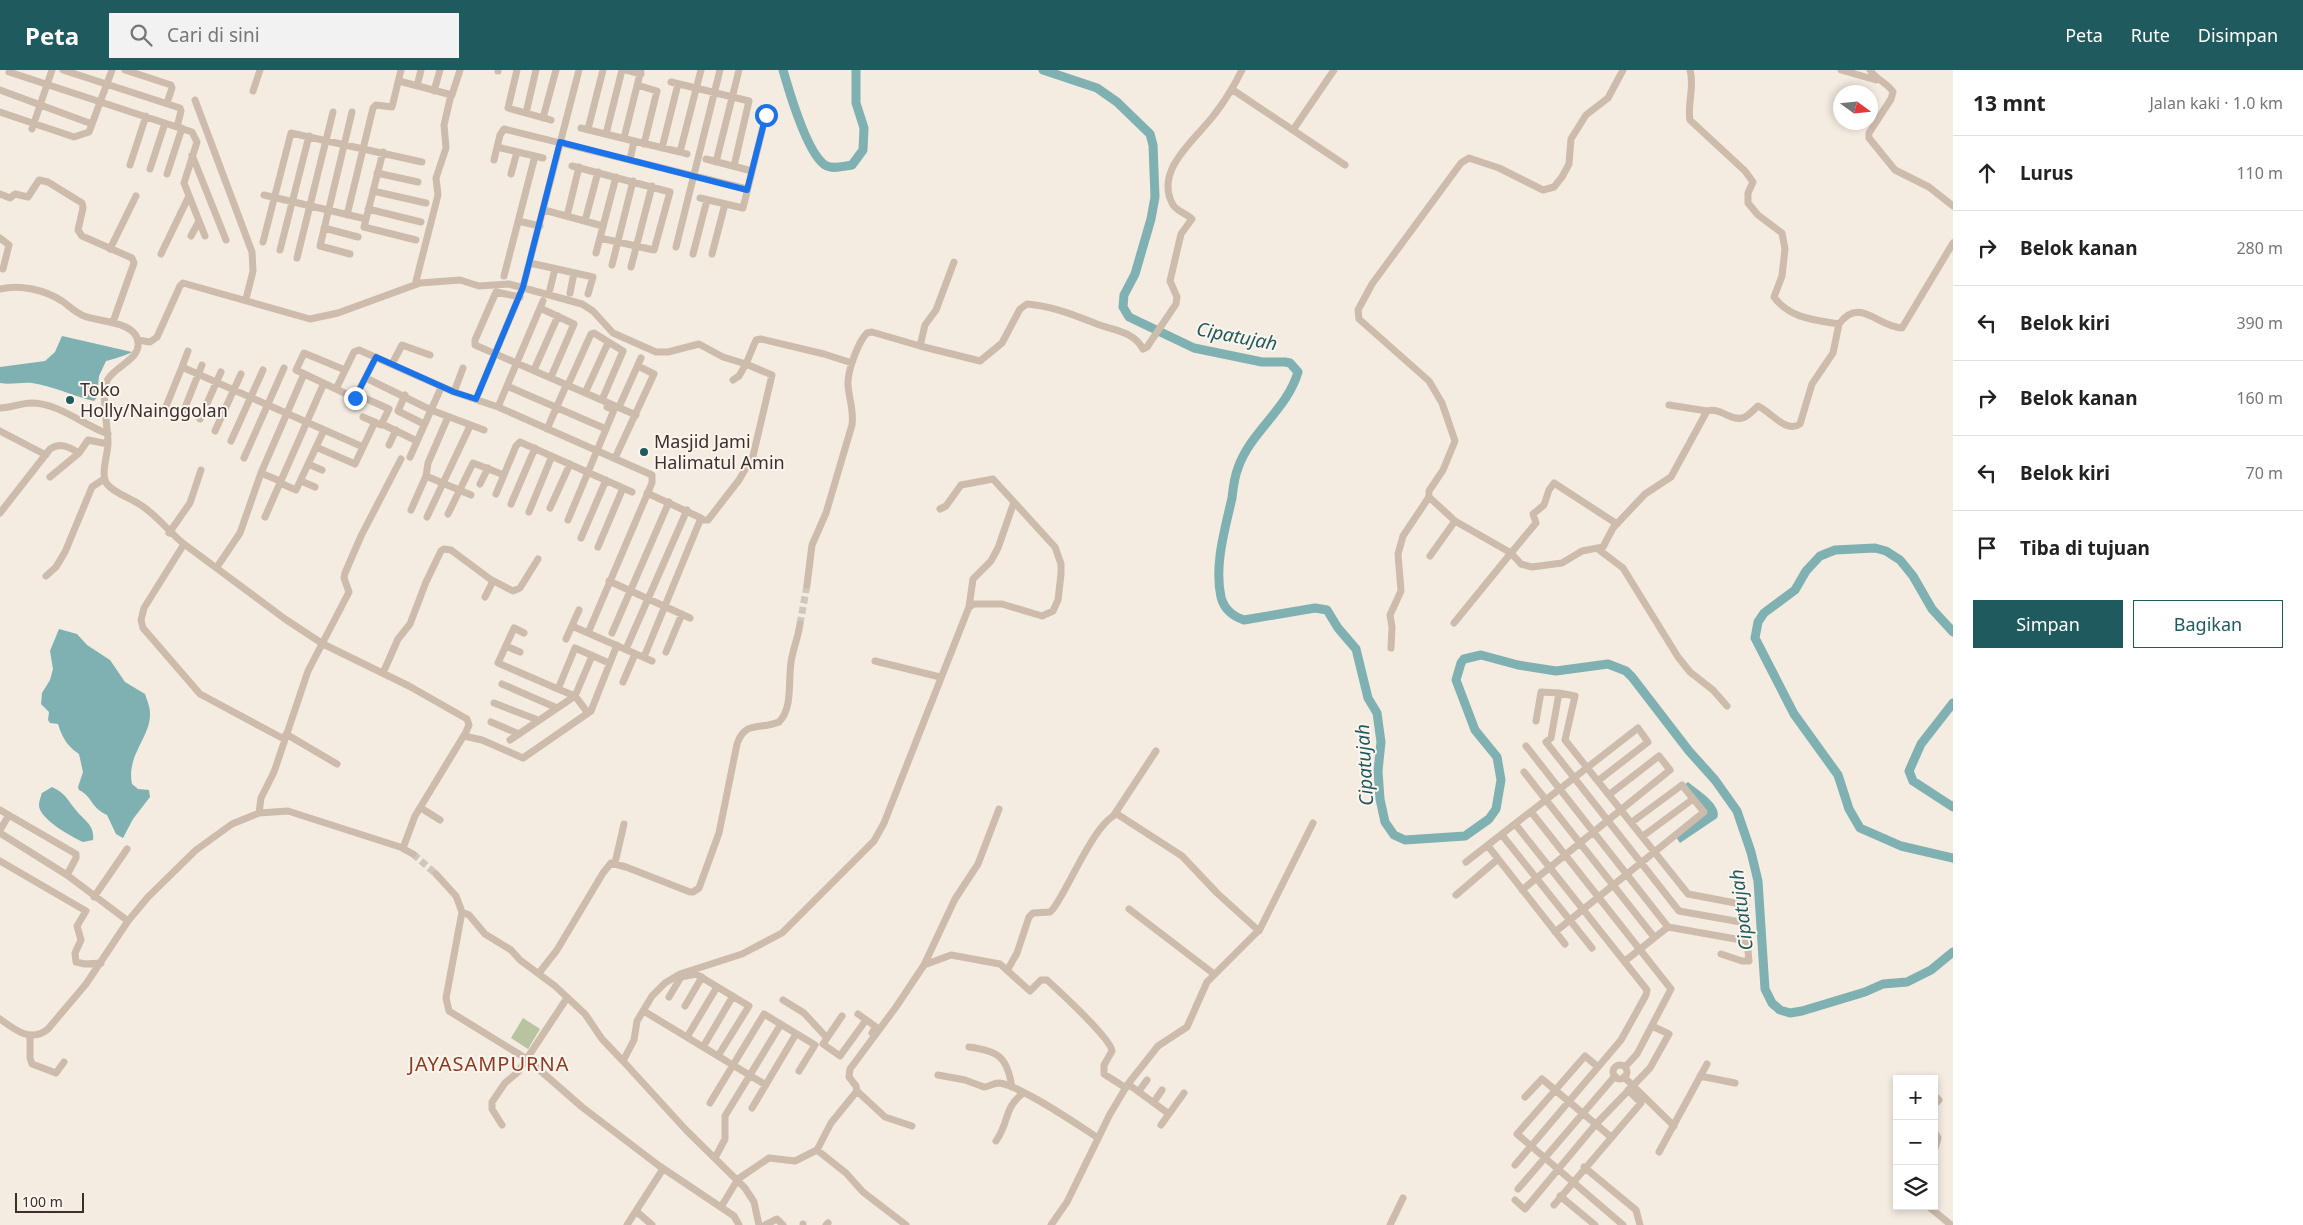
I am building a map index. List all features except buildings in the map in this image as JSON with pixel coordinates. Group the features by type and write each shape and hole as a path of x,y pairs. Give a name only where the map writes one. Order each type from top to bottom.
{"street":[{"path":"33,126 52,70"},
{"path":"63,70 167,103 181,110 180,128 167,174"},
{"path":"0,112 33,126 74,137 89,132 112,70"},
{"path":"125,70 172,86 167,103"},
{"path":"253,91 260,70"},
{"path":"347,215 374,106 392,107 401,70"},
{"path":"417,86 421,70"},
{"path":"434,91 440,70"},
{"path":"415,285 438,195 436,178 446,148 444,125 451,95 454,94 460,70"},
{"path":"517,70 508,107 547,119 556,70"},
{"path":"526,113 536,70"},
{"path":"476,399 520,297 579,70"},
{"path":"603,70 585,128 683,153 701,70"},
{"path":"606,134 622,70"},
{"path":"624,138 641,72 626,70"},
{"path":"676,247 720,70"},
{"path":"716,162 739,70"},
{"path":"807,585 812,544 826,513 852,425 853,407 848,384 852,363 862,338 869,332 980,361 1002,343 1020,309 1027,304 1074,313 1129,335 1140,342 1143,349 1150,345 1178,299 1170,283 1182,231 1192,219 1174,207 1171,201 1168,188 1172,171 1184,150 1213,117 1233,90 1242,70"},
{"path":"1293,130 1334,70"},
{"path":"1623,70 1608,98 1586,115 1571,140 1569,164 1554,187 1543,190 1499,168 1469,158 1461,163 1372,284 1358,310 1359,319 1399,352 1410,366 1429,381 1439,397 1446,419 1455,437 1453,449 1443,470 1429,491 1430,497 1455,521 1511,553 1521,564 1532,567 1562,563 1582,551 1598,549 1604,545 1611,530 1646,494 1671,476 1707,411"},
{"path":"1690,70 1692,92 1688,112 1690,120 1745,171 1753,182 1748,193 1748,203 1758,215 1782,233 1785,249 1782,276 1774,298 1794,315 1838,324"},
{"path":"1841,70 1880,82 1889,87 1893,94 1869,133 1869,138 1895,170 1935,191 1953,206"},
{"path":"1870,70 1880,82"},
{"path":"9,72 192,132 196,140 184,182 205,236"},
{"path":"399,81 451,95"},
{"path":"662,148 674,83 732,96 750,103 734,166"},
{"path":"637,85 657,91 644,144"},
{"path":"0,90 92,124"},
{"path":"1233,90 1345,165"},
{"path":"195,100 252,252 253,271 246,299"},
{"path":"297,258 334,112"},
{"path":"350,254 320,247 352,112"},
{"path":"693,254 704,199 743,208 766,115"},
{"path":"130,165 146,116"},
{"path":"150,169 165,123"},
{"path":"494,160 504,129 747,190"},
{"path":"263,242 290,133 422,162"},
{"path":"280,250 308,136"},
{"path":"630,160 634,142"},
{"path":"497,147 543,158"},
{"path":"383,152 365,227 416,240"},
{"path":"511,174 517,152"},
{"path":"192,155 226,240"},
{"path":"504,276 535,156"},
{"path":"706,160 752,171"},
{"path":"567,216 576,167 670,190 655,250 600,238"},
{"path":"586,221 598,172"},
{"path":"377,173 418,182"},
{"path":"596,253 616,177"},
{"path":"0,194 10,198 15,194 28,197 39,180 48,182 82,203 79,233 132,258 134,263 113,322"},
{"path":"612,266 633,181"},
{"path":"631,267 652,186"},
{"path":"373,191 426,204"},
{"path":"264,195 366,219"},
{"path":"110,249 136,196"},
{"path":"161,254 189,196"},
{"path":"712,254 725,204"},
{"path":"368,209 421,222"},
{"path":"544,210 603,226"},
{"path":"191,236 199,221"},
{"path":"518,221 540,226"},
{"path":"324,228 358,237"},
{"path":"0,238 9,245 3,269"},
{"path":"1670,405 1718,411 1739,419 1747,416 1758,406 1783,423 1794,427 1798,425 1803,419 1807,398 1814,379 1833,353 1838,324 1845,316 1858,312 1902,328 1953,243"},
{"path":"920,346 925,326 936,310 954,262"},
{"path":"530,263 593,277 588,294"},
{"path":"550,289 556,268"},
{"path":"570,293 574,273"},
{"path":"0,290 17,288 40,291 53,296 84,316 113,322 128,328 138,340 150,342 157,337 180,286 184,283 246,299 310,319 338,313 415,285 460,280 479,286 508,284 582,304 593,311 614,333 656,352 668,352 699,344 723,357 772,374 753,456 739,480 715,513 706,522 701,520 701,517 687,510 647,493"},
{"path":"520,297 496,292 474,341 475,345 614,410 568,520"},
{"path":"498,406 542,305 558,316 572,322 574,327 551,378"},
{"path":"534,370 558,316"},
{"path":"547,429 591,333 606,339 608,343 623,352 602,400"},
{"path":"734,380 739,376 746,364 756,340 761,339 824,354 852,363"},
{"path":"138,340 136,353 112,374 104,389 108,434 104,479 112,488 146,508 169,533 285,619 323,644 382,673 467,719 466,732 410,827 404,848"},
{"path":"585,392 608,343"},
{"path":"392,364 402,345 430,355"},
{"path":"336,389 356,350 454,392 498,406 652,475 653,479 588,633"},
{"path":"165,409 188,351"},
{"path":"345,370 304,353 296,370 355,398 376,357"},
{"path":"619,407 641,358"},
{"path":"516,364 534,370 566,387 585,392 619,407 635,417"},
{"path":"182,415 202,365"},
{"path":"615,458 654,374 638,366"},
{"path":"182,367 363,448"},
{"path":"244,458 284,368"},
{"path":"454,392 462,368"},
{"path":"231,441 263,370"},
{"path":"200,418 221,372"},
{"path":"214,431 241,374"},
{"path":"217,567 240,533 261,473 304,374"},
{"path":"366,378 431,410 484,430"},
{"path":"265,517 324,383"},
{"path":"507,386 606,429"},
{"path":"259,813 261,798 272,776 308,671 349,592 344,576 356,547 416,440 440,390"},
{"path":"358,395 424,424"},
{"path":"398,411 405,396"},
{"path":"0,408 29,403 44,405 63,411 90,428 108,434"},
{"path":"316,447 355,464 388,408"},
{"path":"363,417 416,440"},
{"path":"411,510 426,476 428,463 448,417"},
{"path":"427,517 470,426"},
{"path":"261,473 296,490 324,430"},
{"path":"389,445 396,430"},
{"path":"0,431 46,455"},
{"path":"50,477 79,453 88,440 108,444"},
{"path":"496,494 517,443 535,448 632,492"},
{"path":"0,513 50,449 59,445 66,445 79,453"},
{"path":"511,504 535,448"},
{"path":"529,512 552,456"},
{"path":"448,514 472,463 476,462 504,475"},
{"path":"308,464 322,470"},
{"path":"550,508 570,464"},
{"path":"480,484 488,468"},
{"path":"169,533 190,503 200,470"},
{"path":"426,476 471,495"},
{"path":"46,576 60,562 92,487 104,479"},
{"path":"940,509 946,506 958,487 987,479 993,480 1055,546 1061,574 1055,607 1050,614 1042,616 1002,604 974,604 969,607"},
{"path":"581,538 606,480"},
{"path":"301,481 315,487"},
{"path":"1454,623 1536,523 1533,514 1544,505 1549,490 1554,483 1617,524"},
{"path":"598,546 623,488"},
{"path":"1391,648 1390,615 1401,591 1398,554 1403,536 1430,497"},
{"path":"612,633 669,502"},
{"path":"623,1061 634,1040 637,1021 652,996 665,983 680,974 742,954 782,933 874,841 884,823 969,607 973,579 991,561 998,548 1014,502"},
{"path":"626,649 687,510"},
{"path":"644,657 701,520"},
{"path":"1430,556 1455,521"},
{"path":"184,544 144,608 141,624 158,648 200,694 286,736 337,764"},
{"path":"382,673 398,639 410,624 426,582 441,551 444,549 451,550 493,581 517,591 538,558"},
{"path":"1598,549 1623,568 1678,657 1690,672 1713,690 1727,706"},
{"path":"485,597 493,581"},
{"path":"609,581 690,618"},
{"path":"566,639 579,610"},
{"path":"666,652 682,614"},
{"path":"539,973 567,934 607,867 615,863 690,892 699,888 719,833 737,744 742,733 749,728 779,722 785,714 791,663 797,645 800,624"},
{"path":"572,626 652,661"},
{"path":"524,633 514,628 498,663 575,696 588,713"},
{"path":"466,732 523,758 591,710 617,645"},
{"path":"506,646 520,652"},
{"path":"558,689 575,648 609,663"},
{"path":"623,682 635,654"},
{"path":"510,740 575,696 592,656"},
{"path":"875,661 940,677"},
{"path":"502,684 557,708"},
{"path":"1536,721 1541,692 1575,696 1565,740 1589,767 1688,894 1746,904 1749,961 1742,961 1721,954"},
{"path":"1559,693 1551,738 1546,742 1679,911 1746,922"},
{"path":"494,703 538,720"},
{"path":"491,722 519,734"},
{"path":"1466,862 1532,813 1638,728 1648,742 1599,780"},
{"path":"1526,746 1668,927 1747,941"},
{"path":"1008,969 1017,953 1029,917 1033,913 1054,909 1079,862 1103,827 1114,815 1156,751"},
{"path":"1522,890 1670,770 1659,756 1610,794"},
{"path":"1524,772 1654,937"},
{"path":"1555,932 1704,812 1682,785 1632,822"},
{"path":"1643,836 1692,798"},
{"path":"421,808 440,820"},
{"path":"912,1126 885,1117 856,1091 856,1086 849,1077 850,1069 896,1007 924,965 955,898 978,864 999,809"},
{"path":"0,810 76,854 76,858 67,875"},
{"path":"0,1019 12,1028 30,1036 40,1034 48,1029 100,963 128,921 175,870 208,840 232,824 259,813 280,810 294,812 404,848 413,854"},
{"path":"1532,813 1671,989 1637,1054 1624,1067"},
{"path":"9,815 0,832 67,875 128,921"},
{"path":"1114,815 1121,815 1182,856 1217,893 1259,931"},
{"path":"615,863 624,824"},
{"path":"1051,1225 1067,1202 1114,1105 1127,1086 1158,1046 1187,1027 1203,989 1214,974 1259,931 1313,824"},
{"path":"1515,1165 1621,1040 1646,995 1645,986 1516,824"},
{"path":"1502,835 1592,948"},
{"path":"1488,846 1565,944"},
{"path":"94,897 127,849"},
{"path":"1456,894 1498,859"},
{"path":"0,861 86,911 77,926 81,940 75,953 76,962 85,964 100,963"},
{"path":"436,874 456,896 462,912 446,998 446,1008 458,1018 527,1058 582,1107 662,1169 734,1216 739,1225"},
{"path":"1129,909 1214,974"},
{"path":"462,912 469,915 485,934 539,973 585,1014 602,1038 686,1130 738,1179 754,1202 759,1225"},
{"path":"1625,961 1668,927"},
{"path":"924,965 951,955 1000,964 1008,969 1030,991 1042,980 1047,980 1091,1022 1112,1049 1104,1065 1104,1074 1139,1092 1169,1114"},
{"path":"669,997 681,977 696,974 749,1006 718,1056"},
{"path":"685,1006 702,977"},
{"path":"687,1037 717,987"},
{"path":"703,1047 733,996"},
{"path":"502,1125 492,1108 492,1102 527,1058 567,998"},
{"path":"783,1000 804,1013 825,1041 840,1056 866,1020"},
{"path":"647,1013 766,1085"},
{"path":"710,1103 764,1014 815,1045"},
{"path":"850,1063 876,1027 858,1014"},
{"path":"799,1071 815,1045 825,1041 842,1016"},
{"path":"714,1157 726,1134 725,1116 781,1024"},
{"path":"1515,1200 1525,1209 1596,1124 1650,1068 1669,1034 1652,1026"},
{"path":"752,1108 796,1034"},
{"path":"30,1036 30,1058 32,1064 56,1073 64,1062"},
{"path":"969,1047 989,1051 1000,1056 1009,1068 1012,1087"},
{"path":"1598,1066 1585,1056 1517,1134 1624,1225"},
{"path":"1604,1059 1615,1068"},
{"path":"1659,1152 1707,1064"},
{"path":"1615,1068 1619,1065 1624,1067"},
{"path":"1624,1067 1626,1072 1624,1077"},
{"path":"1518,1189 1615,1076 1615,1068"},
{"path":"938,1075 965,1080 984,1087 997,1083 1012,1087 1098,1138"},
{"path":"1615,1076 1620,1079 1624,1077"},
{"path":"1700,1076 1735,1083"},
{"path":"1554,1205 1584,1167 1640,1103 1624,1077"},
{"path":"1525,1098 1542,1079 1611,1137"},
{"path":"1139,1092 1147,1080"},
{"path":"1631,1088 1674,1126"},
{"path":"1154,1102 1162,1090"},
{"path":"721,1207 738,1179 769,1158 795,1161 817,1150 831,1123 856,1091"},
{"path":"996,1141 1004,1130 1011,1103 1022,1093"},
{"path":"1161,1125 1184,1093"},
{"path":"817,1150 846,1173 862,1192 906,1225"},
{"path":"1584,1167 1636,1210 1640,1225"},
{"path":"627,1225 662,1169"},
{"path":"1560,1196 1595,1225"},
{"path":"1390,1225 1403,1198"},
{"path":"1933,1210 1952,1224"},
{"path":"636,1211 652,1225"},
{"path":"765,1225 777,1219 783,1225"}],"green space":[{"path":"523,1018 540,1029 528,1049 511,1038"}],"water":[{"path":"62,336 132,352 106,361 99,376 97,397 94,401 40,384 0,383 0,367 45,361 55,352"},
{"path":"59,629 77,634 87,645 110,660 125,682 145,694 150,713 149,722 135,755 131,774 132,784 138,789 149,790 150,797 133,819 123,838 116,834 107,815 97,809 87,796 79,790 78,787 83,772 79,754 66,741 58,724 50,723 48,720 49,712 41,704 42,693 50,680 53,669 50,651"},
{"path":"1688,782 1713,803 1718,813 1717,818 1680,843 1676,837 1706,813 1684,785"},
{"path":"52,787 68,799 88,823 92,830 93,840 83,842 78,840 64,832 44,816 40,810 40,800 42,793"}],"waterway":[{"name":"Cipatujah","path":"783,70 805,135 818,158 825,165 835,167 852,165 863,150 864,128 856,103 856,70"},
{"name":"Cipatujah","path":"1043,70 1097,88 1117,102 1150,134 1153,145 1155,197 1151,219 1135,274 1124,295 1123,307 1129,317 1194,348 1262,362 1290,363 1298,372 1286,398 1251,443 1237,472 1220,560 1219,585 1221,597 1229,612 1244,620 1315,608 1327,610 1338,628 1356,649 1368,698 1377,713 1381,742 1378,771 1380,799 1385,822 1394,835 1405,840 1465,836 1489,819 1496,809 1501,780 1497,757 1475,730 1456,680 1464,659 1481,655 1518,665 1556,671 1608,664 1626,671 1632,677 1689,751 1715,780 1737,811 1751,852 1758,881 1765,989 1772,1003 1780,1010 1790,1013 1802,1011 1865,992 1883,984 1907,982 1931,970 1953,952"},
{"name":"Cipatujah","path":"1953,632 1932,609 1913,576 1900,560 1886,551 1875,548 1835,550 1820,556 1806,571 1795,590 1764,613 1758,622 1755,638 1794,714 1838,775 1849,809 1860,828 1901,846 1953,858"},
{"name":"Cipatujah","path":"1953,703 1921,744 1909,771 1913,781 1953,807"}],"tunnel":[{"path":"800,624 807,585"},
{"path":"413,854 436,874"}],"place":[{"name":"Toko Holly/Nainggolan","path":"70,400"},
{"name":"Masjid Jami Halimatul Amin","path":"644,452"}],"district":[{"name":"JAYASAMPURNA","path":"489,1064"}],"route":[{"path":"355,398 376,357 454,392 476,399 520,297 560,142 747,190 766,115"}]}
